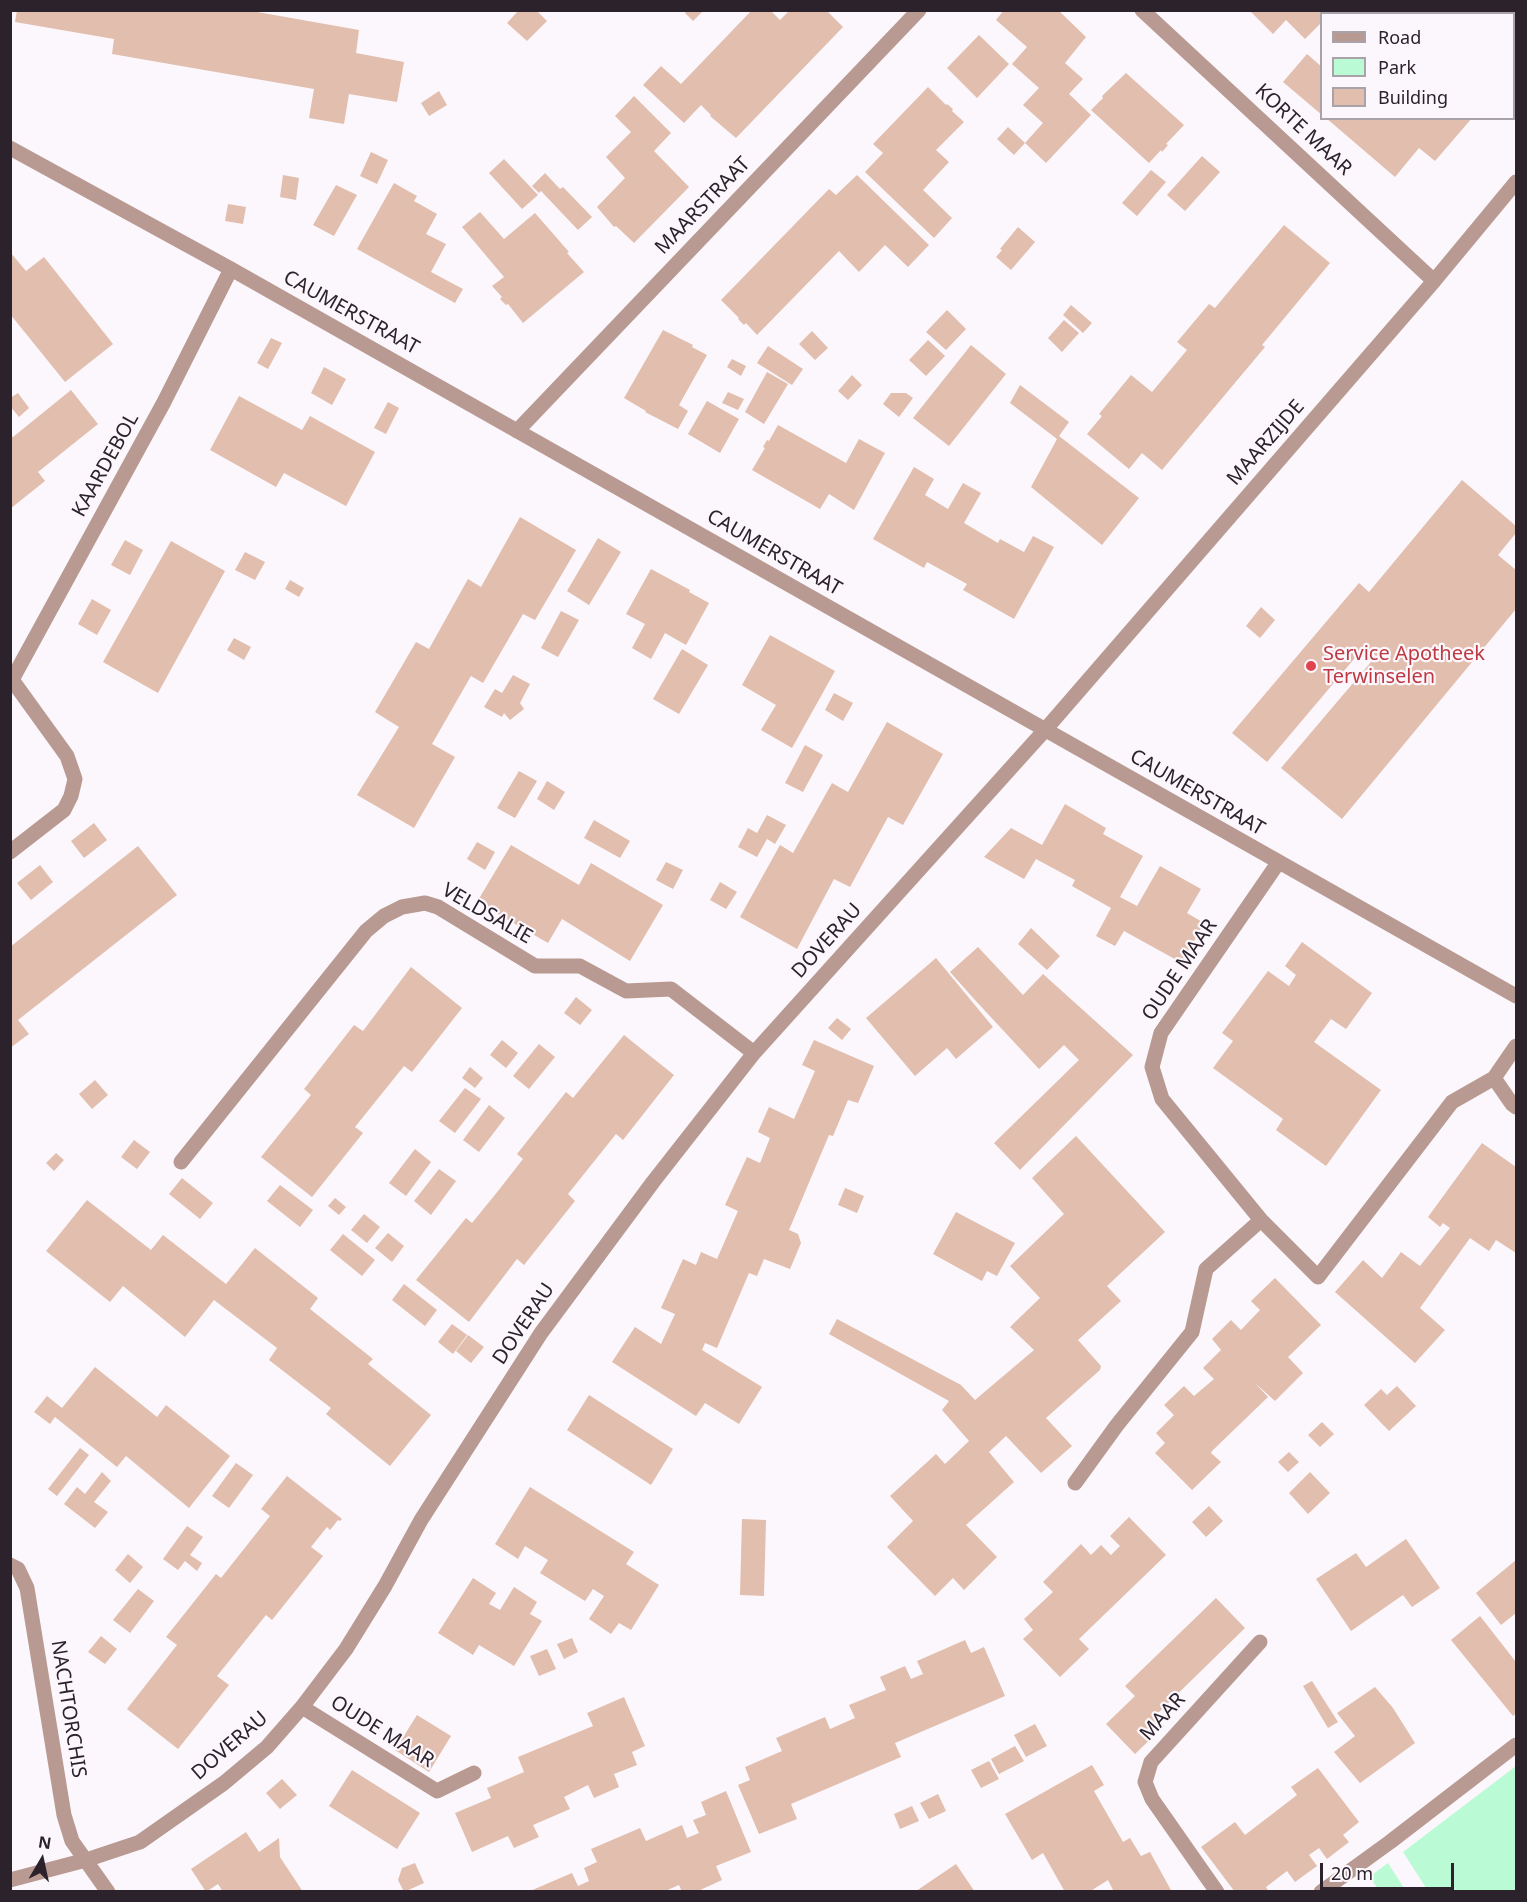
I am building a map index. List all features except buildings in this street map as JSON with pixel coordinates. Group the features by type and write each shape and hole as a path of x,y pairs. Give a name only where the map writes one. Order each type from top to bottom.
{"street":[{"name":"MAARSTRAAT","path":"517,431 919,10"},
{"name":"KORTE MAAR","path":"1143,10 1434,281"},
{"name":"CAUMERSTRAAT","path":"10,148 231,269 1516,996"},
{"name":"MAARZIJDE","path":"1045,730 1434,281 1516,182"},
{"name":"KAARDEBOL","path":"10,852 64,810 71,796 75,778 67,756 12,677 164,402 231,269"},
{"name":"DOVERAU","path":"10,1880 86,1860 140,1842 224,1783 267,1747 302,1707 346,1649 386,1586 422,1520 541,1333 653,1182 754,1053 1045,730"},
{"name":"OUDE MAAR","path":"1278,863 1161,1033 1152,1067 1162,1099 1261,1220 1318,1277 1452,1102 1494,1078 1516,1046"},
{"name":"VELDSALIE","path":"181,1162 366,931 384,916 402,907 425,903 438,906 535,966 580,966 626,991 670,989 754,1053"},
{"path":"1494,1078 1516,1107"},
{"path":"1075,1483 1192,1332 1206,1269 1261,1220"},
{"name":"NACHTORCHIS","path":"10,1564 18,1569 27,1588 64,1815 72,1841 86,1860"},
{"name":"MAAR","path":"1217,1892 1152,1799 1145,1782 1151,1761 1260,1642"},
{"name":"OUDE MAAR","path":"302,1707 437,1791 474,1773"},
{"path":"1321,1892 1516,1745"},
{"path":"86,1860 108,1892"}],"green space":[{"path":"1516,1766 1516,1891 1428,1891 1403,1852"},
{"path":"1388,1863 1406,1891 1380,1891 1369,1877"}],"place":[{"name":"Service Apotheek Terwinselen","path":"1311,666"}]}
